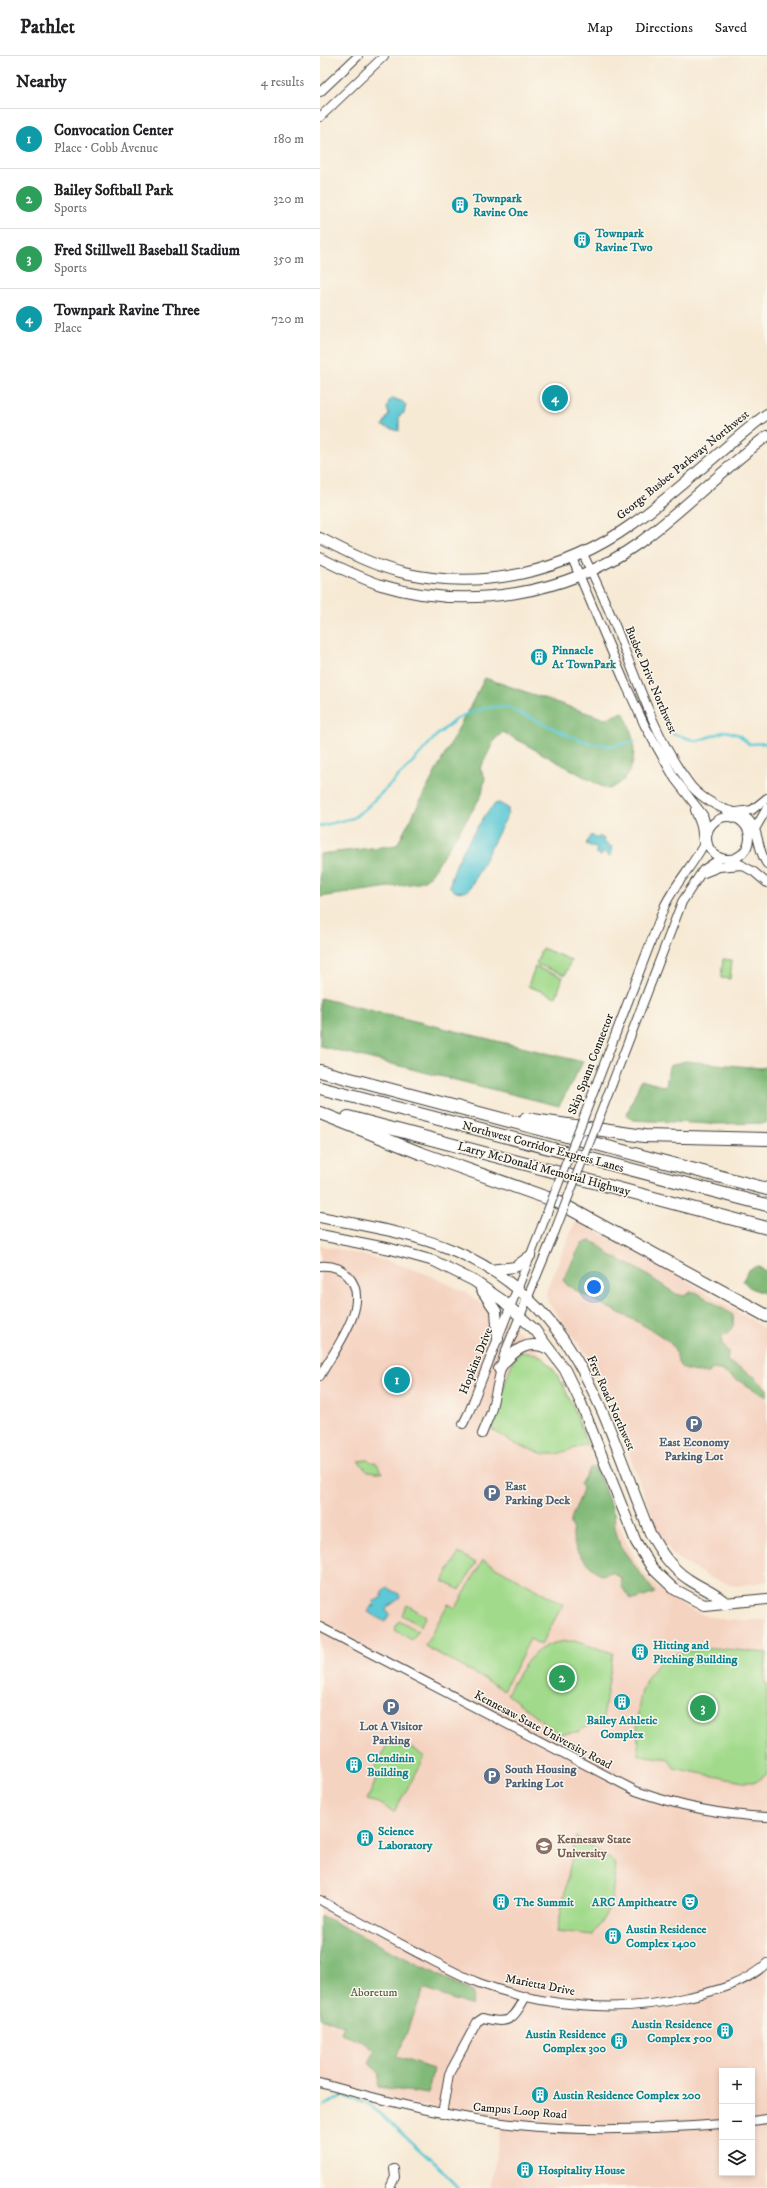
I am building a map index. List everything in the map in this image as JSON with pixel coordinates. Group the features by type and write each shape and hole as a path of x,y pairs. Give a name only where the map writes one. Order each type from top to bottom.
{"highway":[{"path":"320,1071 767,1189"},
{"name":"Northwest Corridor Express Lanes","path":"320,1088 767,1205"},
{"path":"320,1111 420,1153 556,1201 767,1316"},
{"name":"Larry McDonald Memorial Highway","path":"320,1111 767,1228"},
{"path":"490,1116 555,1122 644,1136 767,1139"}],"main road":[{"name":"George Busbee Parkway Northwest","path":"320,538 347,552 403,573 470,580 518,575 583,554 632,525 767,414"},
{"path":"320,558 339,568 382,585 448,597 494,596 553,584 591,570 638,544 767,436"},
{"path":"339,568 347,552"},
{"name":"Frey Road Northwest","path":"320,1216 411,1236 456,1252 490,1270 528,1300 560,1334 588,1377 612,1432 650,1533 658,1548 668,1561 687,1579 715,1594 726,1603"},
{"path":"320,1235 417,1256 449,1268 474,1281 511,1307 551,1351 575,1390 631,1530 647,1562 667,1583 692,1600 711,1605 767,1599"},
{"path":"490,1270 515,1267 532,1252"},
{"path":"474,1281 496,1310 498,1339"},
{"path":"499,1369 513,1353 525,1346 539,1345 551,1351"}],"street":[{"path":"320,92 358,56"},
{"path":"320,117 384,56"},
{"name":"Busbee Drive Northwest","path":"583,554 591,570 646,705 664,742 684,776 694,789 705,798 719,806 735,812 748,820 751,836"},
{"name":"Busbee Drive Northwest","path":"572,558 578,575 645,726 665,762 688,798 703,815 707,835"},
{"path":"688,798 701,826 703,846"},
{"path":"735,812 752,810 767,798"},
{"path":"730,860 744,853 751,836 767,808"},
{"path":"767,864 742,821 729,817 717,820 707,835 709,848 721,858 742,865 767,884"},
{"name":"Skip Spann Connector","path":"511,1307 662,912 678,883 703,846 707,835"},
{"path":"751,836 759,861 767,869"},
{"path":"520,1316 547,1253 676,915 686,895 698,877 708,865 721,858"},
{"path":"698,877 715,868 742,865"},
{"path":"320,1266 332,1266 346,1274 355,1285 358,1299 354,1314 320,1376"},
{"name":"Hopkins Drive","path":"463,1424 511,1307"},
{"name":"Hopkins Drive","path":"482,1434 494,1402 499,1369 520,1316"},
{"name":"Kennesaw State University Road","path":"321,1630 636,1791 672,1803 701,1810 767,1817"},
{"name":"Marietta Drive","path":"320,1900 448,1970 478,1982 526,1996 582,2005 628,2005 669,2002 704,1993 743,1980 756,1974 767,1963"},
{"path":"442,2114 449,2074 477,2022 483,2018 502,2022 509,2020 515,2014 526,1996"},
{"name":"Campus Loop Road","path":"320,2083 442,2114 497,2122 553,2127 661,2129 719,2124"},
{"path":"755,2121 767,2119"},
{"path":"390,2188 395,2177 394,2168"}],"shaded area":[{"path":"576,1220 662,1265 767,1330 767,1581 737,1586 712,1579 674,1556 661,1538 629,1455 605,1380 548,1302 546,1293 548,1286"},
{"name":"Kennesaw State University","path":"320,1245 394,1263 429,1275 467,1293 524,1336 551,1365 564,1387 576,1413 624,1538 640,1568 652,1582 669,1597 695,1612 726,1620 767,1620 767,2188 490,2188 503,2119 320,2089"}],"green space":[{"path":"485,678 605,719 623,712 631,733 634,755 632,766 627,775 620,783 609,789 503,732 495,739 480,769 485,777 482,794 432,873 426,879 417,883 320,897 320,854 397,845"},
{"path":"542,948 571,960 565,975 536,964"},
{"path":"723,959 732,960 730,979 721,978"},
{"path":"535,967 563,977 556,997 528,986"},
{"path":"320,998 583,1062 559,1106 320,1046"},
{"path":"685,1061 760,1068 767,1067 767,1123 711,1124 632,1120 627,1114 641,1080 666,1087 669,1066"},
{"path":"590,1241 599,1245 610,1255 636,1268 676,1294 684,1296 690,1292 696,1292 733,1315 734,1322 732,1328 722,1336 722,1344 728,1352 727,1361 755,1377 767,1389 767,1397 720,1370 712,1369 709,1373 694,1372 685,1369 680,1366 676,1351 672,1345 664,1338 641,1324 567,1285 563,1280 582,1243"},
{"path":"757,1266 767,1272 767,1294 750,1288 743,1281 748,1270"},
{"path":"523,1351 524,1353 539,1355 553,1369 570,1400 587,1444 557,1454 544,1454 515,1444 490,1428 512,1363"},
{"path":"367,1460 377,1464 383,1473 368,1471 358,1461"},
{"path":"591,1467 597,1471 614,1514 615,1528 620,1546 655,1593 638,1599 630,1599 622,1587 621,1578 612,1572 601,1575 581,1557 578,1552 573,1540 571,1521 573,1512 581,1497 583,1488 580,1484"},
{"path":"459,1553 476,1563 460,1590 443,1581"},
{"path":"483,1560 563,1604 541,1645 530,1639 504,1690 425,1646 448,1604 456,1608"},
{"path":"407,1605 426,1616 420,1626 402,1615"},
{"path":"399,1620 418,1631 412,1640 394,1630"},
{"path":"574,1641 613,1653 603,1719 577,1732 559,1734 507,1694 525,1664 540,1649 561,1642"},
{"path":"715,1648 767,1653 764,1682 767,1686 767,1774 756,1782 743,1782 674,1768 669,1759 639,1755 637,1726 640,1697 645,1683 652,1671 662,1661 675,1654"},
{"path":"391,1737 396,1740 399,1747 410,1747 425,1757 394,1812 378,1803 367,1800 376,1780 370,1777"},
{"path":"576,1836 616,1863 611,1906 593,1935 557,1931"},
{"name":"Aboretum","path":"320,1915 474,1993 471,2006 424,1989 397,2057 433,2069 428,2094 378,2087 379,2074 369,2063 375,2050 364,2042 341,2033 344,2025 320,2018"}],"water":[{"path":"393,398 403,402 406,405 404,413 399,416 399,431 382,426 389,414 387,409 389,401"},
{"path":"499,803 508,808 508,814 470,888 466,892 454,891 450,887 451,878 459,858 488,811 495,804"},
{"path":"591,835 598,839 599,836 604,839 603,842 612,847 611,849 613,851 610,856 603,852 601,856 596,853 597,849 586,844"},
{"path":"387,1588 399,1594 400,1598 387,1608 386,1611 390,1614 385,1622 368,1612 372,1605 375,1607 373,1602 382,1597 382,1592"}],"waterway":[{"path":"320,826 353,818 365,809 408,767 436,736 456,719 474,711 490,707 507,707 570,736 590,743 613,746 635,741"},
{"path":"673,734 697,741 726,731 739,735 749,744 767,743"},
{"path":"325,2105 343,2096 370,2105 443,2171 458,2188"}],"place":[{"name":"Townpark Ravine One","path":"460,205"},
{"name":"Townpark Ravine Two","path":"582,240"},
{"name":"Townpark Ravine Three","path":"555,398"},
{"name":"Pinnacle At TownPark","path":"539,657"},
{"name":"Convocation Center","path":"397,1380"},
{"name":"East Economy Parking Lot","path":"694,1424"},
{"name":"East Parking Deck","path":"492,1493"},
{"name":"Hitting and Pitching Building","path":"640,1652"},
{"name":"Bailey Softball Park","path":"562,1678"},
{"name":"Bailey Athletic Complex","path":"622,1702"},
{"name":"Lot A Visitor Parking","path":"391,1707"},
{"name":"Fred Stillwell Baseball Stadium","path":"703,1708"},
{"name":"Clendinin Building","path":"354,1765"},
{"name":"South Housing Parking Lot","path":"492,1776"},
{"name":"Science Laboratory","path":"365,1838"},
{"name":"Kennesaw State University","path":"544,1846"},
{"name":"The Summit","path":"501,1902"},
{"name":"ARC Ampitheatre","path":"690,1902"},
{"name":"Austin Residence Complex 1400","path":"613,1936"},
{"name":"Austin Residence Complex 500","path":"725,2031"},
{"name":"Austin Residence Complex 300","path":"619,2041"},
{"name":"Austin Residence Complex 200","path":"540,2095"},
{"name":"Hospitality House","path":"525,2170"}]}
